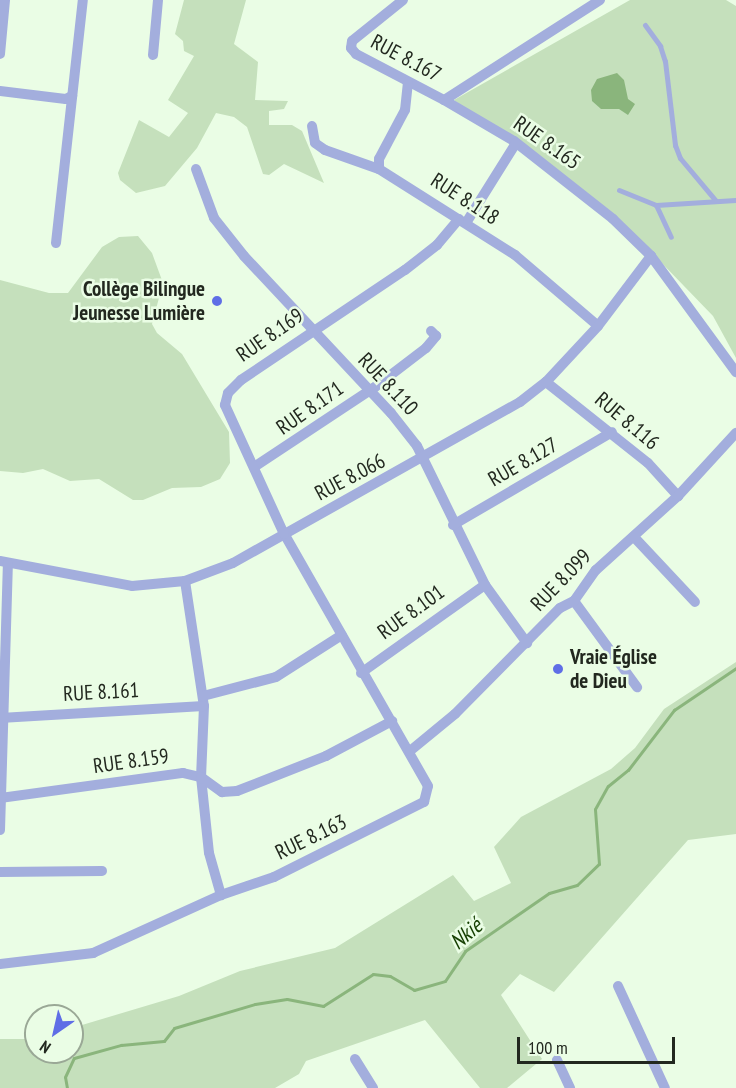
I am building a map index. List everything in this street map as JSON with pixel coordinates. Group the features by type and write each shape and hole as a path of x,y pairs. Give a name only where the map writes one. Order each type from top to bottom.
{"street":[{"path":"0,54 5,0"},
{"path":"56,243 83,0"},
{"path":"153,55 158,0"},
{"name":"RUE 8.167","path":"403,0 352,41 351,48 408,82 444,100"},
{"path":"444,100 600,0"},
{"path":"379,169 379,159 405,110 408,82"},
{"path":"0,91 66,99 72,96"},
{"name":"RUE 8.165","path":"444,100 516,142 572,184 651,256 736,372"},
{"name":"RUE 8.118","path":"312,126 315,143 325,150 379,169 463,221 515,255 598,326"},
{"name":"RUE 8.169","path":"284,534 225,405 228,393 241,380 310,330 405,270 437,245 463,221 516,142"},
{"name":"RUE 8.110","path":"196,170 214,218 310,330 369,390 411,438 484,585 527,643"},
{"name":"RUE 8.066","path":"4,562 132,586 185,581 233,563 422,460 546,382 598,326 651,256"},
{"name":"RUE 8.171","path":"254,467 369,390 426,348 436,336 430,331"},
{"name":"RUE 8.116","path":"546,382 612,432 678,496"},
{"name":"RUE 8.127","path":"453,525 612,432"},
{"name":"RUE 8.099","path":"410,751 454,714 560,608 574,601 596,570 678,496 736,433"},
{"name":"RUE 8.163","path":"0,964 93,953 221,895 274,877 424,802 428,786 410,751 361,673 284,534"},
{"path":"634,537 696,603"},
{"path":"0,830 4,562"},
{"path":"185,581 204,701 201,777 209,853 221,895"},
{"name":"RUE 8.101","path":"361,673 484,585"},
{"path":"574,601 637,687"},
{"name":"RUE 8.161","path":"3,718 204,701 276,677 342,635"},
{"name":"RUE 8.159","path":"2,798 183,773 201,777 222,792 237,790 326,756 392,721"},
{"path":"0,872 102,872"},
{"path":"618,986 665,1088"},
{"path":"355,1059 373,1088"},
{"path":"557,1060 570,1088"}],"lane":[{"path":"645,25 660,46 665,62 675,145 680,158 716,201"},
{"path":"619,190 656,205 736,200"},
{"path":"656,205 671,237"}],"shaded area":[{"path":"184,0 246,0 234,44 258,62 255,100 288,101 284,109 269,111 269,125 292,125 302,131 324,183 284,164 269,175 263,174 247,127 234,117 216,113 197,148 165,186 136,193 120,180 118,173 139,120 169,137 188,113 168,100 194,56 184,51 183,41 175,34"},
{"path":"630,0 726,0 736,6 736,358 713,316 655,256 454,100"},
{"path":"617,73 624,80 628,99 635,104 628,115 619,109 601,109 592,101 591,90 597,79"},
{"path":"138,236 152,253 163,283 152,324 157,333 182,354 229,432 230,463 220,479 201,487 172,488 143,500 133,500 99,479 70,481 43,469 23,473 0,471 0,280 49,293 68,293 102,247 119,237"},
{"path":"736,662 736,834 688,840 554,992 520,974 501,995 542,1059 507,1088 480,1088 425,1020 306,1061 299,1074 275,1088 0,1088 0,1039 24,1039 24,1064 84,1064 84,1024 179,996 240,971 335,948 453,875 474,901 511,883 494,847 521,817 611,769 635,748 664,709"}],"waterway":[{"name":"Nkié","path":"67,1088 65,1077 74,1058 121,1045 164,1041 174,1028 255,1004 287,999 323,1006 373,974 390,976 414,990 445,981 465,951 549,893 577,885 599,864 595,809 608,786 628,770 674,710 736,668"}],"place":[{"name":"Collège Bilingue Jeunesse Lumière","path":"217,301"},
{"name":"Vraie Église de Dieu","path":"558,669"}]}
